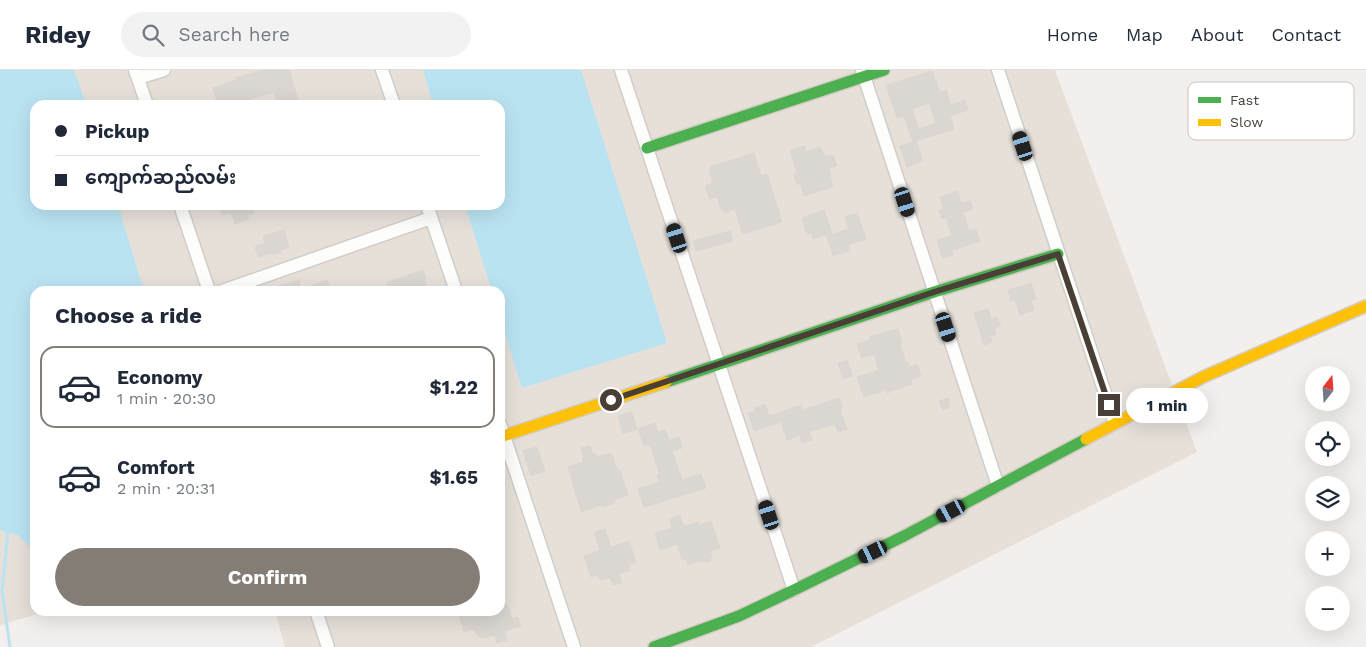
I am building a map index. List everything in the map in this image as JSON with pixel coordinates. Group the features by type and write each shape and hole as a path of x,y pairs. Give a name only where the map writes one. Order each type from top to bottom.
{"street":[{"path":"145,100 137,74 164,70"},
{"path":"382,70 392,100"},
{"path":"620,70 794,590"},
{"path":"647,148 862,73 884,70"},
{"path":"998,70 1115,424"},
{"path":"862,73 998,486"},
{"path":"182,210 207,286"},
{"path":"429,210 454,286"},
{"path":"236,286 431,218"},
{"path":"505,431 719,364 934,292 1058,254"},
{"path":"654,647 739,616 794,590 904,536 1203,377 1366,306"},
{"path":"505,444 574,647"},
{"path":"318,616 328,647"}],"shaded area":[{"path":"0,70 1055,70 1197,452 811,647 285,647 276,616 505,616 505,286 30,286 31,616 0,625"}],"water":[{"path":"0,70 73,70 84,100 30,100 30,210 120,210 142,286 30,286 30,547 18,535 0,530"},
{"path":"423,70 581,70 667,343 522,388 505,334 505,286 490,286 467,210 505,210 505,100 432,100"}],"building":[{"path":"262,70 289,70 298,100 276,100 274,92 251,100 217,100 213,88 236,80 235,78"},
{"path":"932,71 940,92 946,90 951,105 965,100 968,110 950,116 954,129 916,141 923,161 907,167 900,146 913,142 904,116 897,118 886,85","holes":["929,103 936,123 919,129 912,109"]},
{"path":"804,146 806,152 820,147 826,157 833,155 837,166 829,168 833,187 804,196 800,183 797,185 793,174 797,172 790,151"},
{"path":"754,153 761,176 767,174 782,222 743,234 735,209 725,213 724,210 722,211 717,197 710,199 705,186 713,183 709,170 711,170 710,167"},
{"path":"958,191 961,203 970,201 973,209 963,212 969,231 976,229 980,241 952,250 953,255 942,258 937,240 952,236 946,217 942,219 939,210 944,209 940,197"},
{"path":"220,210 253,210 254,213 247,215 249,219 235,224 231,212 222,215"},
{"path":"824,210 832,233 813,239 811,233 807,235 802,218"},
{"path":"857,213 866,239 848,245 850,251 833,256 827,236 849,229 845,217"},
{"path":"284,230 289,247 272,255 271,253 258,257 255,247 265,243 263,236"},
{"path":"730,231 733,241 696,251 693,241"},
{"path":"423,270 426,286 388,286 387,283"},
{"path":"299,280 300,286 280,286"},
{"path":"327,280 329,286 310,286"},
{"path":"1031,283 1036,299 1031,301 1034,310 1020,315 1015,299 1011,301 1008,290"},
{"path":"988,309 991,319 997,317 1001,326 994,328 996,334 990,336 992,342 984,345 974,313"},
{"path":"898,329 902,343 900,344 906,362 908,362 909,367 917,364 921,376 911,380 912,384 887,393 886,390 864,397 857,377 879,370 874,354 862,358 857,344 870,340 869,337"},
{"path":"847,360 852,376 843,379 838,363"},
{"path":"839,398 843,408 840,409 847,429 838,432 835,424 809,432 812,440 802,443 800,435 787,440 781,422 754,431 748,413 756,411 755,408 765,404 769,416 801,405 803,410"},
{"path":"948,398 950,407 942,410 939,401"},
{"path":"632,412 637,429 623,434 618,416"},
{"path":"655,423 658,432 666,430 669,440 679,437 682,448 672,451 682,480 701,474 706,488 644,507 638,489 659,482 657,475 660,475 650,444 644,446 638,429"},
{"path":"590,446 593,454 595,453 597,457 611,453 618,472 620,471 628,495 613,500 615,503 602,507 601,505 581,512 568,467 583,462 582,457 584,457 581,448"},
{"path":"537,447 545,471 531,476 523,451"},
{"path":"680,515 684,526 698,522 699,525 711,521 720,548 710,551 712,556 710,561 700,561 688,565 686,559 682,560 677,544 660,550 655,533 672,528 669,519"},
{"path":"605,529 611,547 629,541 636,562 629,565 630,570 619,574 622,583 613,585 610,577 600,580 598,575 591,577 584,556 600,550 594,532"},
{"path":"507,604 512,618 518,617 521,626 505,631 507,640 497,643 495,635 483,638 478,636 473,629 464,632 459,616 505,616 505,605"}],"waterway":[{"path":"8,532 2,591 10,647"}],"traffic: fast":[{"path":"647,148 884,70"},
{"path":"666,382 934,292 1058,254"},
{"path":"654,647 739,616 794,590 904,536 1086,439"}],"traffic: slow":[{"path":"1086,439 1203,377 1366,306"},
{"path":"505,435 666,382"}],"route":[{"path":"611,400 934,292 1058,254 1109,405"}]}
